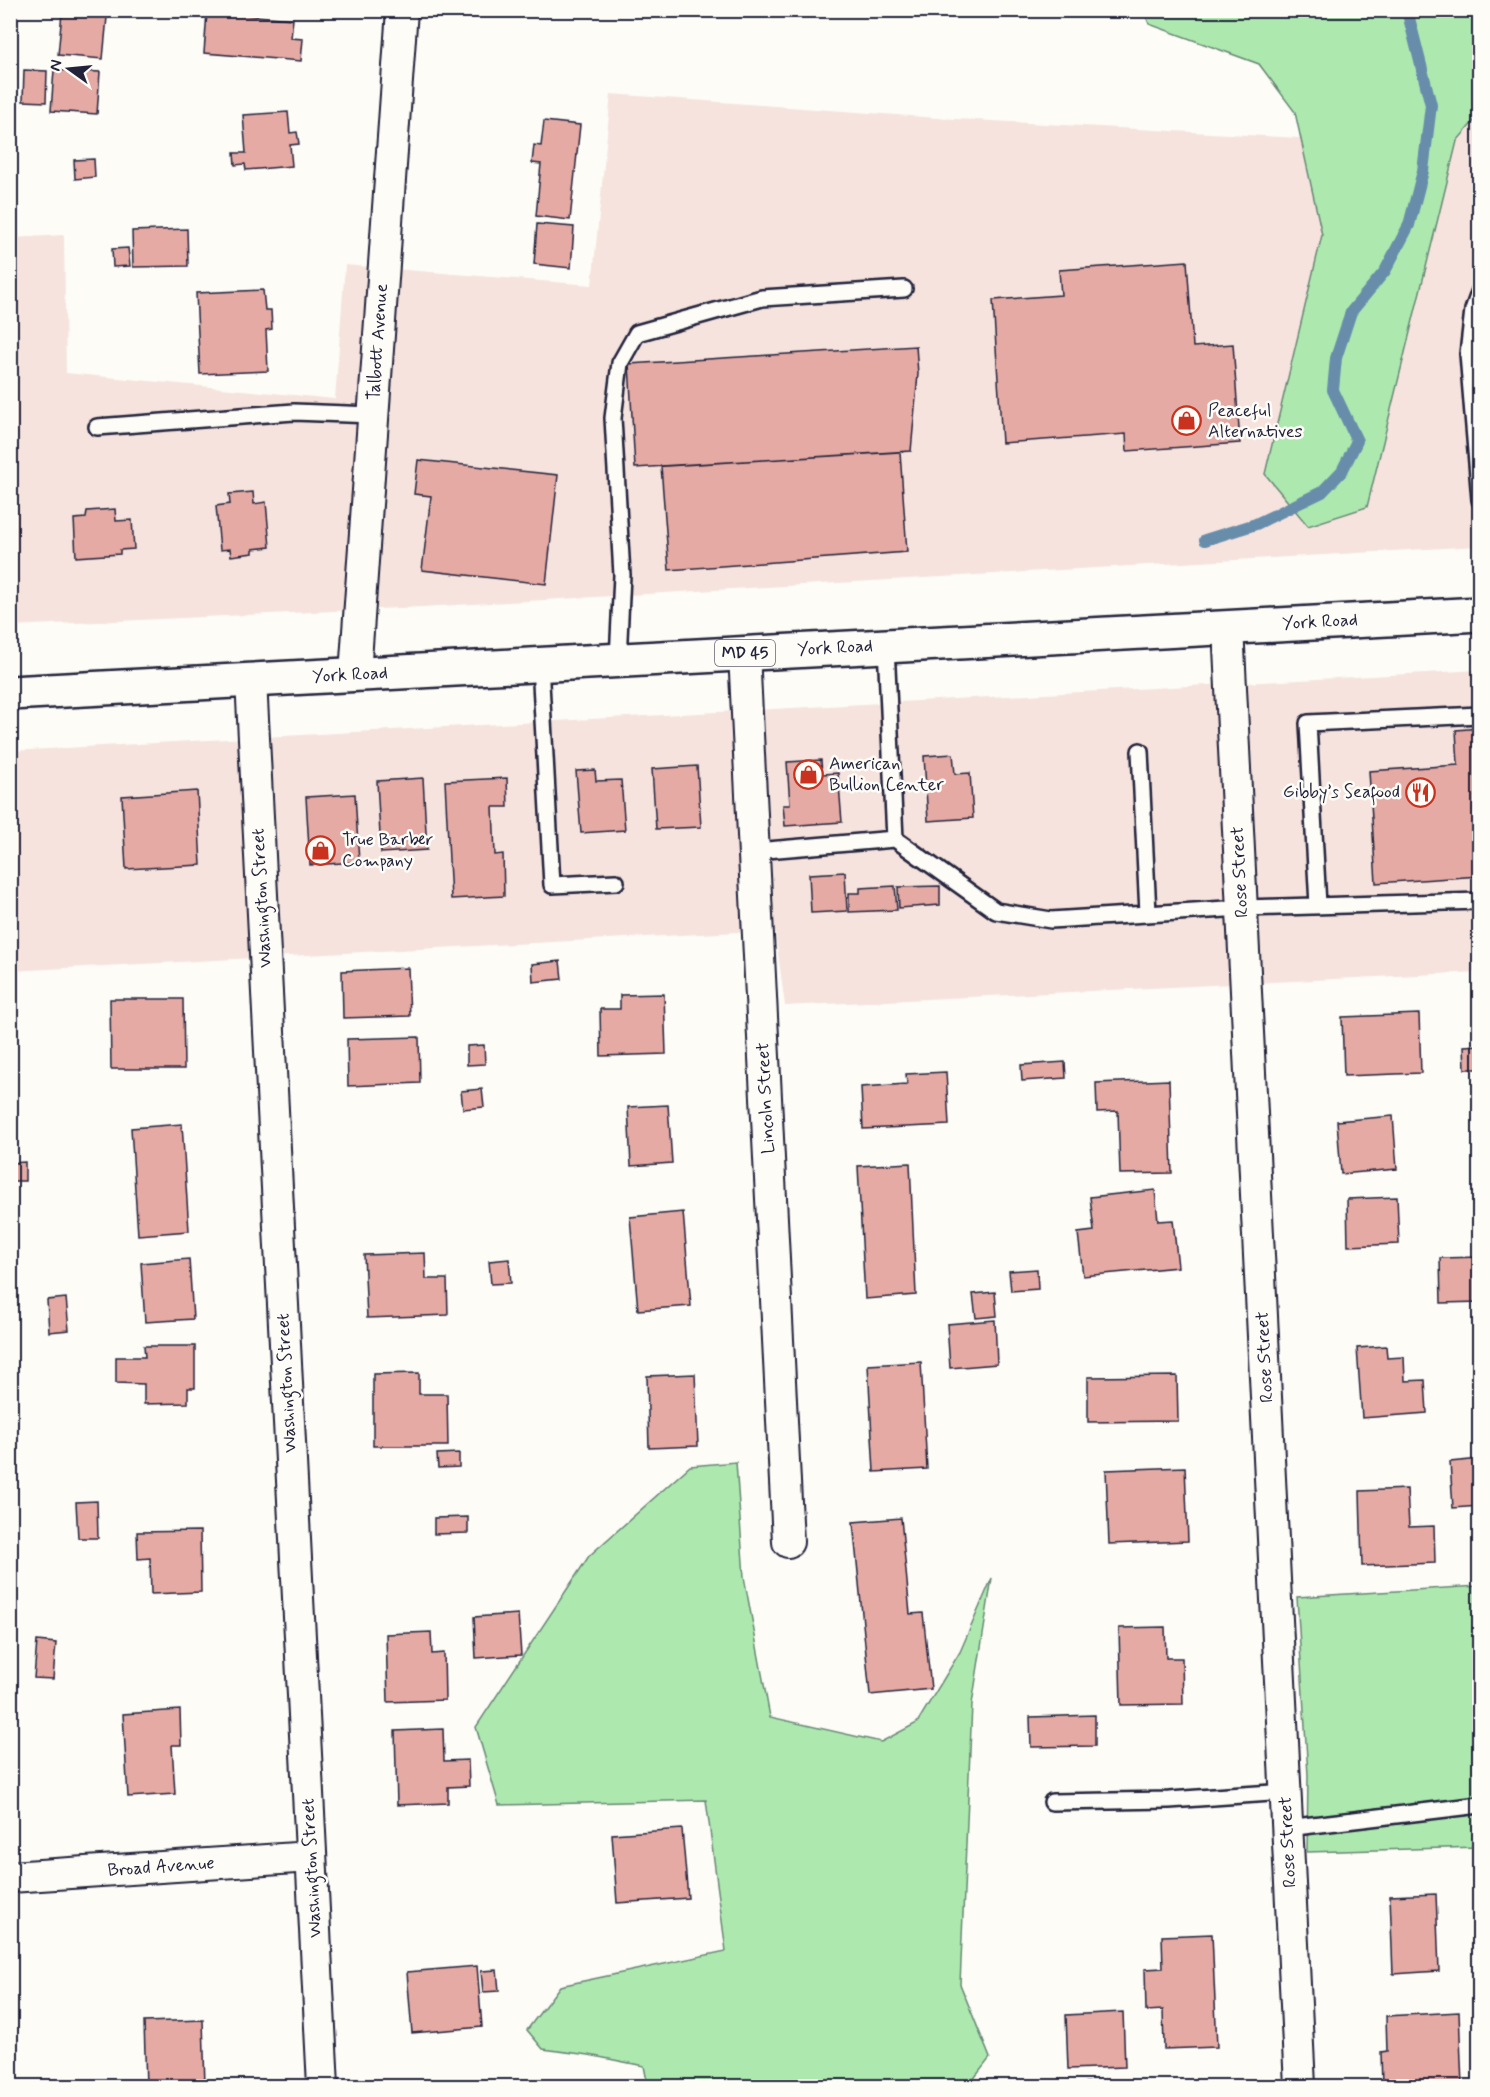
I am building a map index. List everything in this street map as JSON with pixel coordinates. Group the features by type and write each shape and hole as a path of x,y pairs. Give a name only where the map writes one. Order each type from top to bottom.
{"main road":[{"name":"York Road","path":"10,693 1479,614"}],"street":[{"name":"Talbott Avenue","path":"355,674 402,10"},
{"name":"Rose Street","path":"1228,627 1300,2086"},
{"name":"Lincoln Street","path":"744,653 788,1542"},
{"name":"Washington Street","path":"251,680 323,2086"},
{"name":"Broad Avenue","path":"10,1877 311,1857"}],"lane":[{"path":"618,660 622,575 614,418 620,363 637,333 762,298 904,289"},
{"path":"1479,290 1473,310 1468,354 1479,500"},
{"path":"97,427 294,412 373,414"},
{"path":"886,646 895,839"},
{"path":"540,664 552,885 616,882"},
{"path":"1318,905 1308,723 1479,715"},
{"path":"1140,751 1148,914"},
{"path":"754,851 895,839 996,911 1051,920 1242,908 1479,901"},
{"path":"1052,1802 1169,1800 1286,1792"},
{"path":"1287,1828 1479,1805"}],"shaded area":[{"path":"1479,11 1479,546 422,607 11,626 11,238 64,235 66,373 335,399 345,265 592,285 611,94 938,118 1318,139"},
{"path":"1479,670 1479,972 785,1006 775,930 11,971 11,751"}],"green space":[{"path":"1144,11 1479,11 1479,115 1457,141 1367,507 1308,526 1265,474 1322,235 1295,112 1259,64 1149,24"},
{"path":"736,1462 744,1577 770,1717 881,1742 917,1723 960,1652 992,1578 972,1704 960,1984 990,2058 972,2081 946,2086 648,2086 644,2066 543,2049 527,2030 560,1986 726,1951 706,1800 499,1805 476,1727 589,1556 690,1466"},
{"path":"1479,1586 1479,1847 1307,1852 1308,1775 1297,1597"}],"building":[{"path":"66,10 104,10 103,16 107,17 103,59 58,55 62,13 66,14"},
{"path":"207,12 293,19 291,38 303,39 301,61 204,53"},
{"path":"24,70 47,71 46,102 23,101"},
{"path":"54,70 100,72 97,114 51,111"},
{"path":"288,112 290,133 297,132 299,144 290,145 292,166 246,170 245,164 235,165 234,153 246,153 243,115"},
{"path":"544,121 580,125 570,220 536,216 541,164 532,163 534,145 541,146"},
{"path":"94,159 95,177 75,179 74,160"},
{"path":"537,224 574,227 571,268 534,264"},
{"path":"187,229 188,266 133,267 132,231"},
{"path":"128,248 130,266 113,267 112,249"},
{"path":"1187,261 1193,347 1233,344 1240,443 1127,451 1126,434 1002,443 993,300 1061,295 1059,270"},
{"path":"263,290 265,310 271,310 272,329 266,330 268,371 200,374 196,293"},
{"path":"916,346 918,374 911,451 635,468 629,364"},
{"path":"900,452 907,552 669,570 661,466"},
{"path":"418,460 558,475 546,584 422,570 431,496 414,494"},
{"path":"253,492 254,504 266,502 270,547 253,549 253,553 231,556 230,549 220,550 216,506 230,504 229,494"},
{"path":"115,509 116,521 132,520 134,549 120,550 120,554 76,557 74,519 86,518 87,511"},
{"path":"1480,728 1480,876 1376,883 1369,771 1458,765 1456,730"},
{"path":"953,754 955,774 970,773 973,818 928,821 924,756"},
{"path":"821,760 822,774 838,773 842,822 785,826 783,805 790,805 787,762"},
{"path":"697,766 701,827 656,829 652,769"},
{"path":"595,770 596,781 621,780 625,830 581,833 576,771"},
{"path":"423,778 427,850 381,853 377,781"},
{"path":"507,778 508,807 493,807 495,855 503,854 504,896 451,899 445,781"},
{"path":"197,791 201,865 126,869 122,796"},
{"path":"355,794 359,862 310,865 306,797"},
{"path":"845,872 847,911 811,913 809,874"},
{"path":"895,886 897,910 849,912 849,893 860,893 860,888"},
{"path":"940,886 940,905 899,908 898,887"},
{"path":"560,961 562,979 533,982 532,964"},
{"path":"408,968 410,1016 343,1018 342,971"},
{"path":"664,994 666,1054 601,1056 600,1009 620,1009 620,995"},
{"path":"110,999 183,999 184,1069 111,1069"},
{"path":"1419,1014 1421,1073 1344,1076 1342,1017"},
{"path":"419,1037 420,1083 348,1086 347,1039"},
{"path":"484,1045 485,1064 467,1065 467,1046"},
{"path":"1480,1045 1480,1069 1465,1069 1464,1046"},
{"path":"1065,1062 1066,1078 1022,1081 1021,1065"},
{"path":"946,1072 949,1125 863,1129 861,1087 907,1084 906,1074"},
{"path":"1169,1080 1172,1173 1120,1174 1118,1111 1097,1112 1096,1083"},
{"path":"482,1089 484,1107 463,1109 461,1091"},
{"path":"668,1105 672,1163 631,1166 628,1107"},
{"path":"1393,1116 1397,1169 1341,1174 1337,1121"},
{"path":"182,1124 189,1231 138,1235 131,1128"},
{"path":"25,1162 25,1181 10,1181 10,1163"},
{"path":"910,1163 916,1295 865,1299 858,1166"},
{"path":"1155,1190 1158,1221 1173,1220 1178,1267 1083,1276 1078,1233 1094,1231 1090,1197"},
{"path":"1397,1197 1399,1244 1348,1246 1347,1199"},
{"path":"683,1212 691,1306 638,1310 630,1217"},
{"path":"425,1253 426,1279 447,1279 448,1315 367,1318 364,1255"},
{"path":"1480,1257 1480,1302 1441,1303 1440,1258"},
{"path":"189,1259 193,1319 145,1322 141,1263"},
{"path":"509,1259 511,1283 491,1284 489,1261"},
{"path":"1037,1269 1038,1289 1011,1291 1009,1271"},
{"path":"995,1292 997,1316 976,1318 973,1294"},
{"path":"66,1298 69,1330 49,1332 47,1300"},
{"path":"995,1320 997,1364 950,1368 947,1324"},
{"path":"144,1346 195,1346 195,1388 188,1388 188,1403 144,1404 144,1384 116,1383 116,1357 145,1357"},
{"path":"1386,1346 1387,1358 1404,1357 1405,1381 1425,1380 1427,1413 1362,1418 1357,1348"},
{"path":"921,1362 927,1469 874,1472 868,1365"},
{"path":"419,1373 419,1394 447,1394 448,1446 373,1446 373,1374"},
{"path":"695,1374 698,1446 649,1448 647,1376"},
{"path":"1177,1376 1178,1421 1088,1422 1088,1377"},
{"path":"459,1453 459,1467 438,1468 437,1454"},
{"path":"1480,1459 1480,1506 1453,1508 1450,1462"},
{"path":"1185,1467 1188,1541 1109,1544 1106,1470"},
{"path":"1407,1489 1409,1527 1434,1526 1435,1563 1362,1566 1360,1491"},
{"path":"97,1501 98,1538 78,1538 76,1502"},
{"path":"468,1517 468,1533 434,1534 434,1518"},
{"path":"901,1518 910,1614 923,1613 931,1689 870,1695 853,1522"},
{"path":"200,1531 201,1592 151,1594 150,1558 138,1559 137,1532"},
{"path":"518,1614 521,1655 476,1658 474,1617"},
{"path":"1165,1627 1166,1658 1182,1658 1183,1704 1121,1705 1119,1628"},
{"path":"431,1632 432,1654 444,1653 445,1700 388,1702 386,1634"},
{"path":"37,1641 56,1643 53,1679 34,1678"},
{"path":"180,1710 181,1745 172,1745 175,1794 128,1797 123,1714"},
{"path":"1095,1715 1095,1746 1031,1747 1030,1717"},
{"path":"443,1729 444,1761 468,1760 469,1786 448,1787 448,1803 397,1805 395,1731"},
{"path":"682,1829 688,1898 617,1903 612,1834"},
{"path":"1436,1894 1439,1971 1393,1974 1390,1896"},
{"path":"1212,1934 1217,2047 1164,2049 1163,2010 1146,2011 1145,1969 1163,1968 1162,1936"},
{"path":"477,1966 482,2027 412,2033 407,1972"},
{"path":"497,1970 499,1991 483,1992 481,1971"},
{"path":"1123,2012 1125,2067 1068,2069 1066,2015"},
{"path":"1459,2012 1462,2086 1382,2086 1381,2052 1387,2051 1386,2016"},
{"path":"203,2020 205,2086 146,2086 144,2022"},
{"path":"1127,2080 1128,2086 1085,2086 1085,2083"}],"waterway":[{"path":"1205,540 1256,524 1322,492 1342,471 1357,441 1333,390 1336,358 1351,312 1385,271 1409,225 1423,171 1431,105 1407,10"}],"place":[{"name":"Peaceful Alternatives","path":"1187,421"},
{"name":"American Bullion Center","path":"808,774"},
{"name":"Gibby’s Seafood","path":"1421,792"},
{"name":"True Barber Company","path":"321,850"}]}
